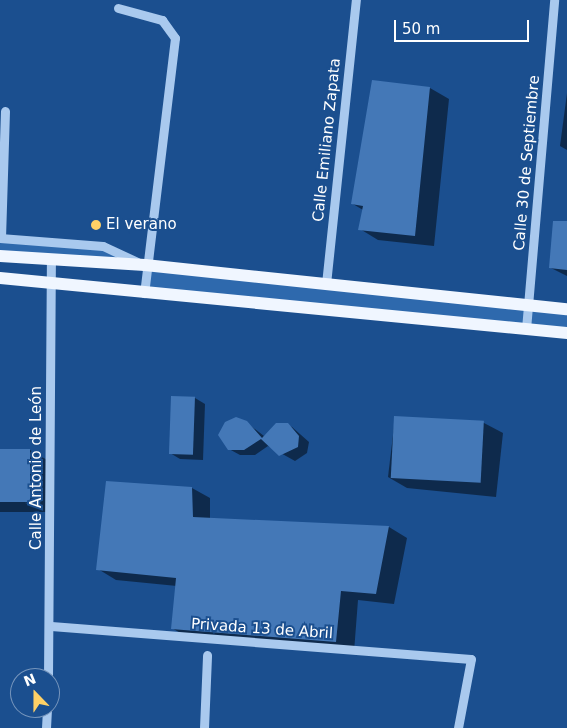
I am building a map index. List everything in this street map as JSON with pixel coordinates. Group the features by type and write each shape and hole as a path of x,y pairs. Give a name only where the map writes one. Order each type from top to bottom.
{"main road":[{"path":"0,256 145,265 567,309"},
{"path":"0,278 567,333"}],"street":[{"name":"Calle Emiliano Zapata","path":"326,284 356,0"},
{"name":"Calle 30 de Septiembre","path":"526,329 554,0"},
{"path":"118,8 162,20 175,38 145,265 144,293"},
{"path":"5,111 0,238 103,246 145,265"},
{"name":"Calle Antonio de León","path":"49,668 51,626 51,259"},
{"name":"Privada 13 de Abril","path":"51,626 471,659 458,728"},
{"path":"204,728 207,654"}],"shaded area":[{"path":"0,238 103,246 145,265 0,256"},
{"path":"145,265 567,309 567,333 144,293"}],"building":[{"path":"372,80 430,87 415,236 358,230 363,206 351,204"},
{"path":"553,221 567,221 567,270 549,268"},
{"path":"171,396 195,397 193,455 169,454"},
{"path":"394,416 484,421 481,483 391,478"},
{"path":"236,417 247,421 262,438 276,423 288,423 299,436 298,447 279,456 261,439 244,450 228,450 218,435 225,422"},
{"path":"0,449 30,449 30,502 0,502"},
{"path":"106,481 192,487 193,517 389,526 376,594 341,591 336,642 171,629 176,578 96,570"}],"place":[{"name":"El verano","path":"96,225"}]}
